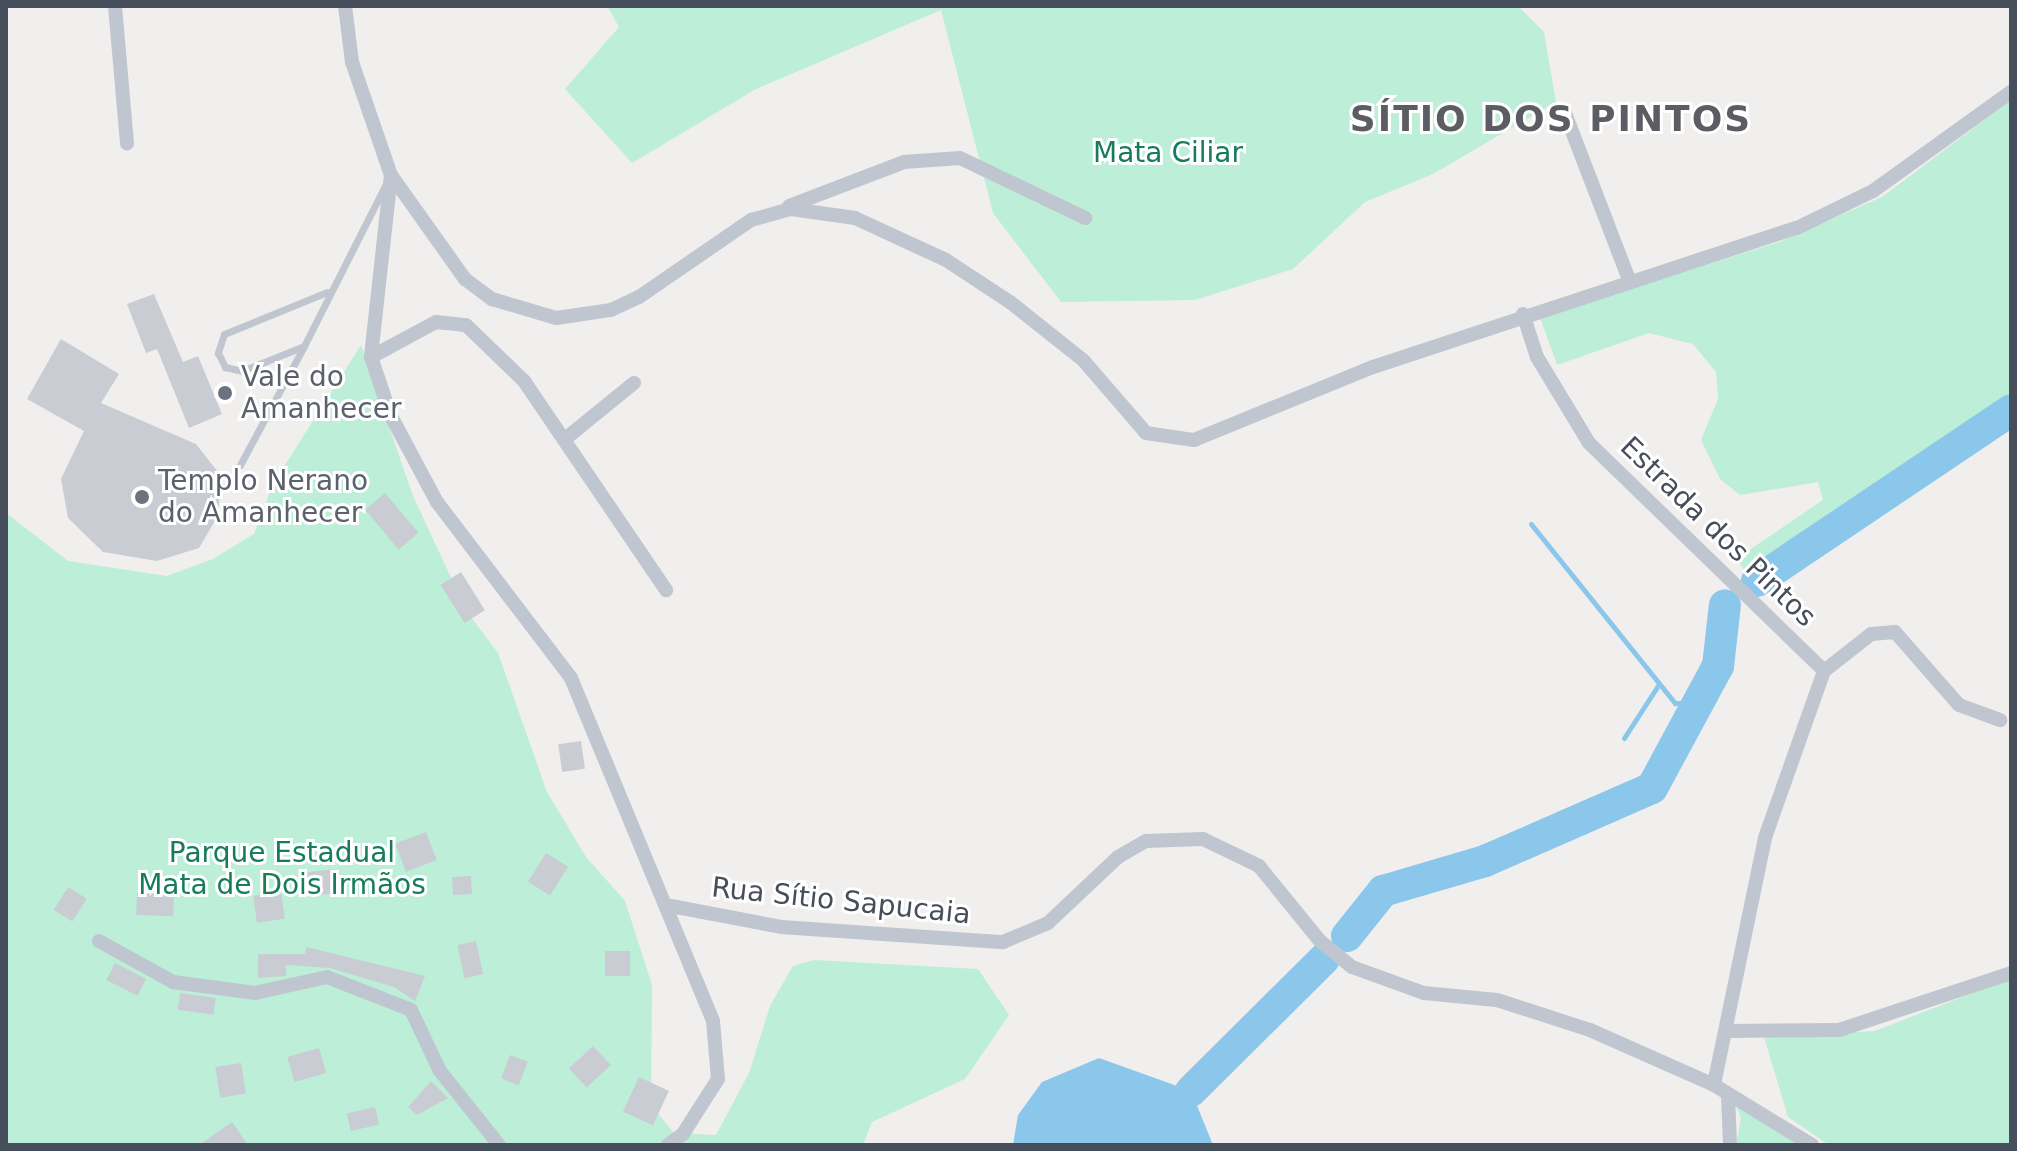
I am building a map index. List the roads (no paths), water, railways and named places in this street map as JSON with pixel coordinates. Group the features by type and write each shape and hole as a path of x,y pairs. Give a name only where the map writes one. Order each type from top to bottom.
{"street":[{"path":"115,6 127,143"},
{"path":"345,6 352,62 391,175 465,279 503,304 556,318 611,310 639,297 751,220 904,162 960,158 1085,218"},
{"path":"751,220 791,209 826,211 946,260 1083,360 1146,433 1167,441 1194,440 1523,314 1797,228 1873,191 2011,92"},
{"path":"1565,113 1629,280"},
{"path":"391,175 371,357 391,416 437,502 571,678 671,906 713,1021 718,1079 683,1134 668,1145"},
{"name":"Estrada dos Pintos","path":"1523,314 1537,357 1589,443 1824,671"},
{"path":"371,357 451,319 495,350 565,439 666,590"},
{"path":"565,439 634,383"},
{"path":"1714,1085 1728,1031 1765,838 1824,671 1871,634 1895,632 1959,705 2000,720"},
{"name":"Rua Sítio Sapucaia","path":"671,906 796,928 1003,942 1048,923 1118,857 1146,841 1203,839 1259,866 1320,941 1352,967 1424,993 1540,1011 1714,1085 1812,1145"},
{"path":"99,941 173,982 255,993 327,977 411,1010 440,1071 499,1145"},
{"path":"1728,1031 1839,1030 2011,973"},
{"path":"1728,1095 1730,1145"}],"lane":[{"path":"240,465 304,346 327,292 391,175"},
{"path":"304,346 242,371 225,367 218,353 224,334 327,292"}],"water":[{"path":"1099,1058 1191,1091 1213,1145 1013,1145 1018,1115 1042,1082"}],"waterway":[{"path":"1757,581 2011,410"},
{"path":"1531,524 1675,703 1699,703"},
{"path":"1347,936 1383,891 1485,861 1652,788 1718,666 1725,605"},
{"path":"1624,738 1659,684"},
{"path":"1191,1091 1324,959"}],"place":[{"name":"Vale do Amanhecer","path":"225,393"},
{"name":"Templo Nerano do Amanhecer","path":"142,497"}],"district":[{"name":"SÍTIO DOS PINTOS","path":"1551,119"}],"park label":[{"name":"Mata Ciliar","path":"1168,153"},
{"name":"Parque Estadual Mata de Dois Irmãos","path":"282,869"}]}
